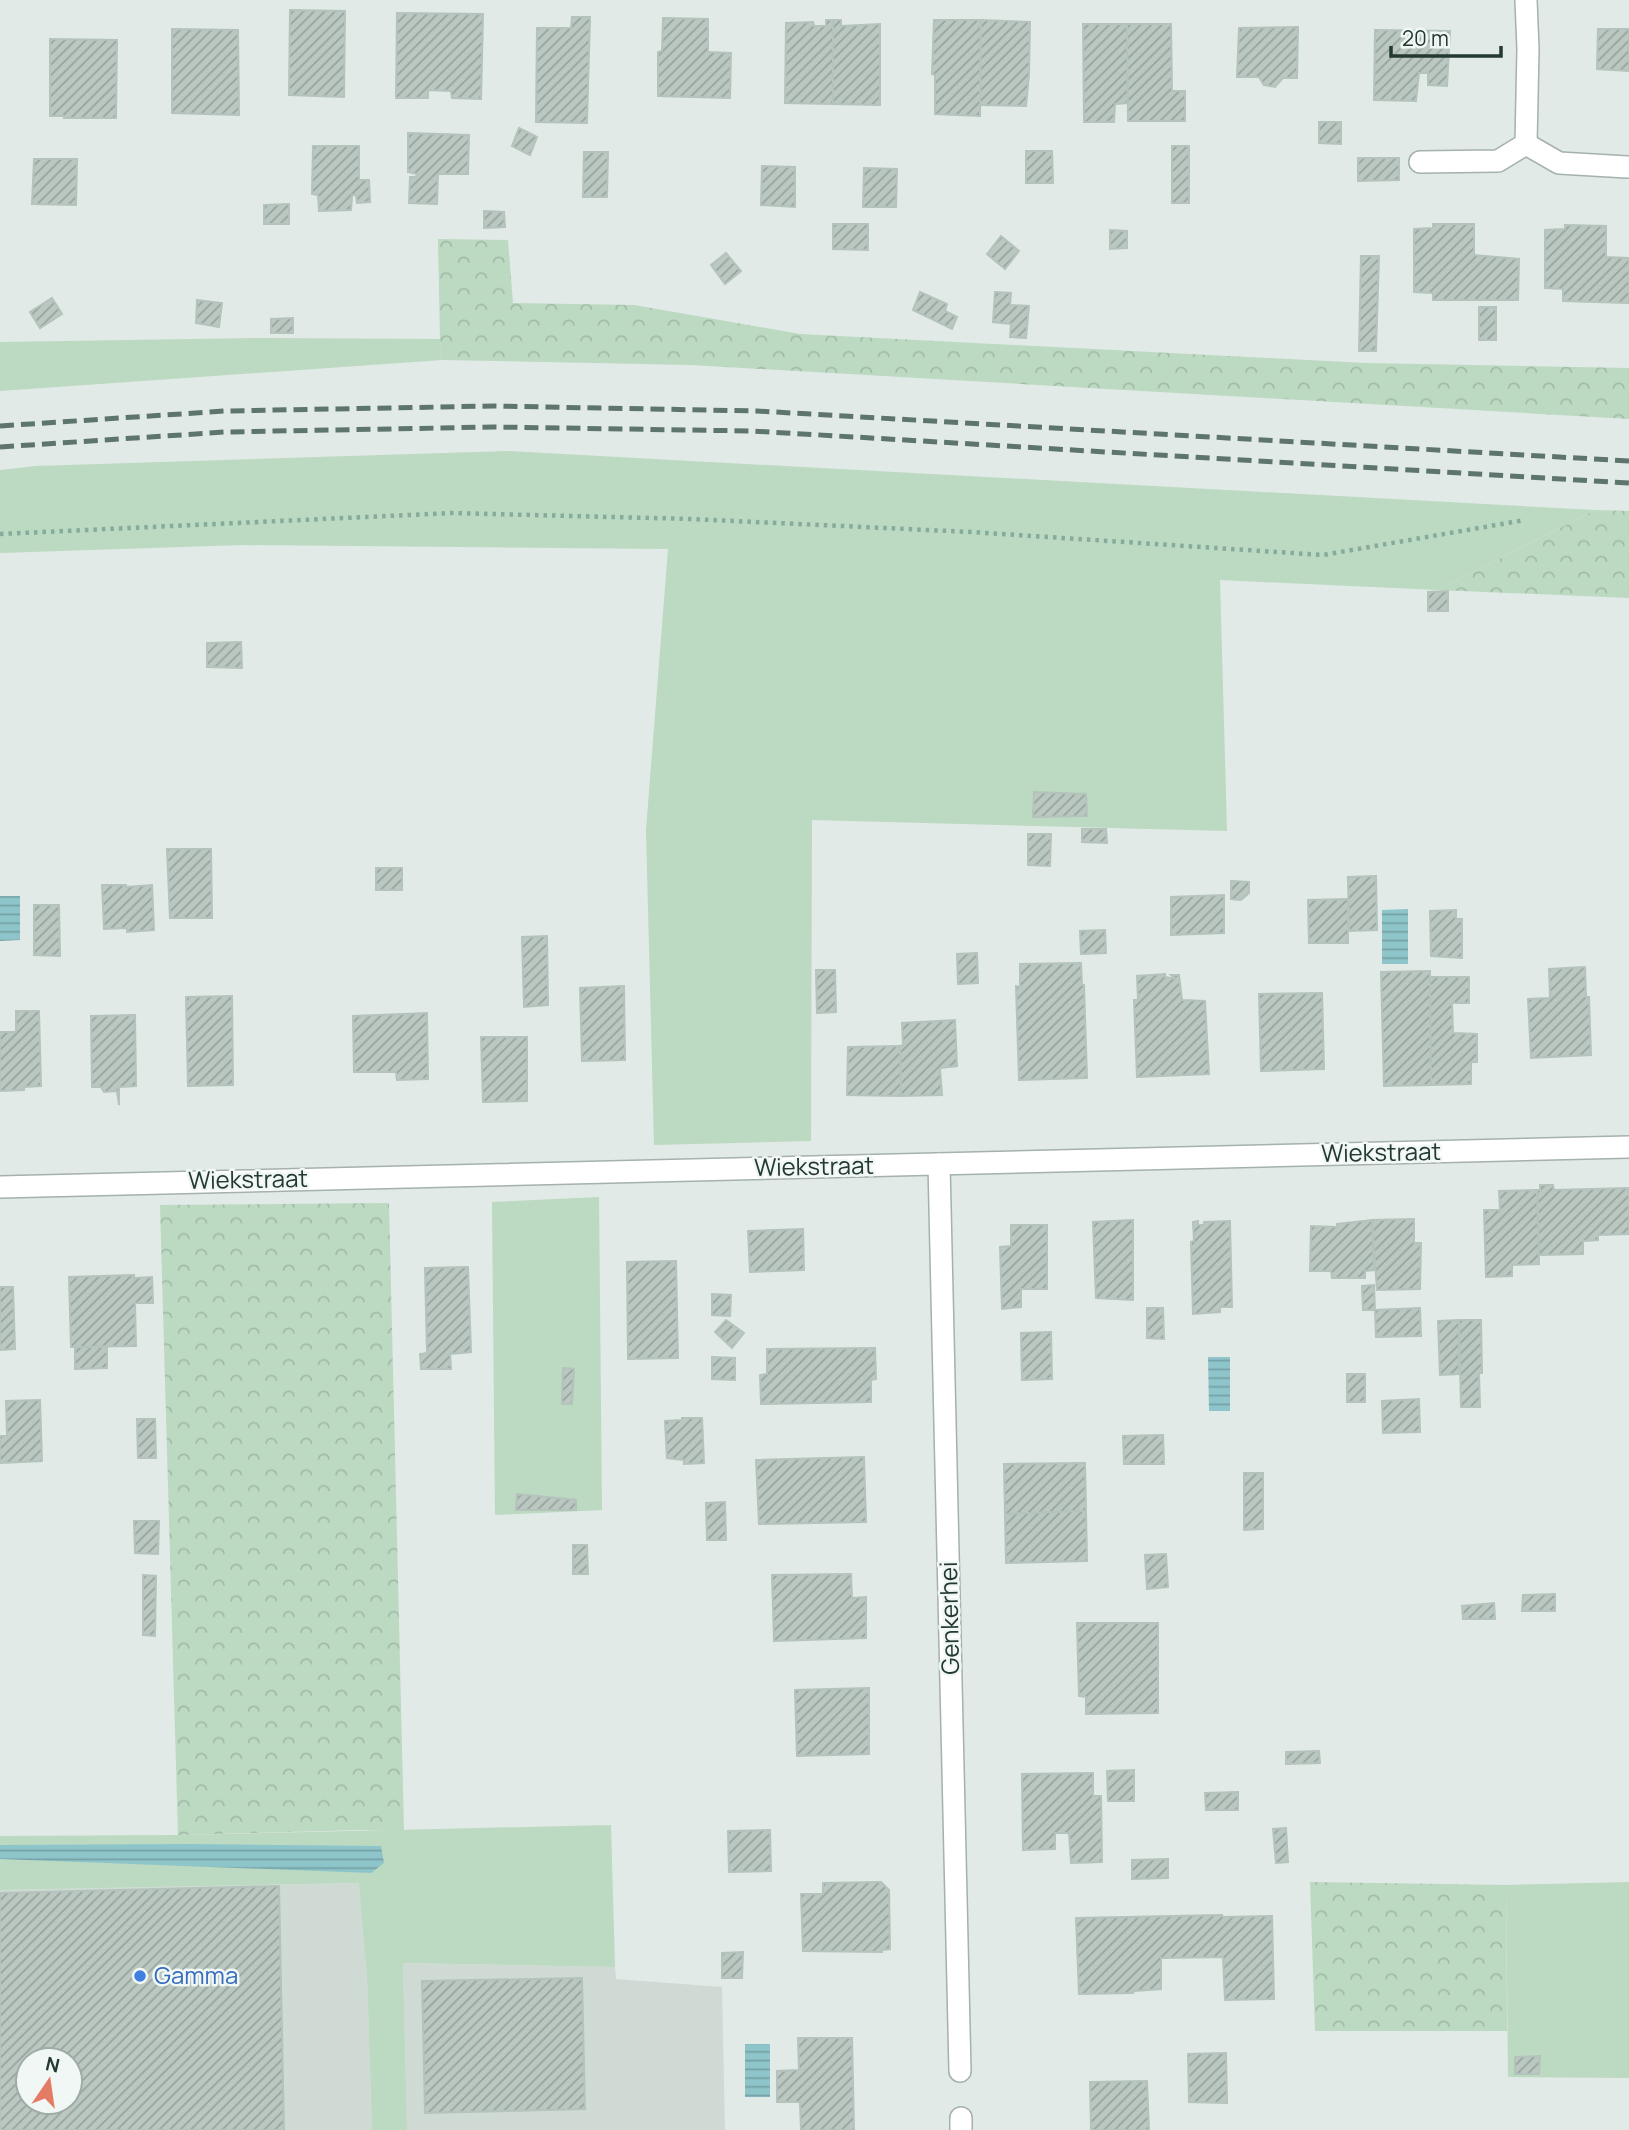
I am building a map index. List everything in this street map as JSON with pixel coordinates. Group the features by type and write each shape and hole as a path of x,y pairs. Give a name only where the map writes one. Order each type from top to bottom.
{"street":[{"path":"1526,0 1526,144"},
{"path":"1420,162 1499,161 1526,144"},
{"path":"1526,144 1559,163 1627,167"},
{"name":"Wiekstraat","path":"0,1186 1629,1147"},
{"name":"Genkerhei","path":"939,1164 960,2071"}],"path":[{"path":"0,534 452,513 971,532 1324,555 1525,520"}],"shaded area":[{"name":"Gamma","path":"360,1883 367,1977 372,2130 0,2130 0,1890"},
{"path":"403,1963 615,1967 616,1979 722,1987 725,2130 407,2130"}],"green space":[{"path":"438,239 508,240 513,303 634,305 800,334 1365,363 1629,368 1629,419 691,365 442,360"},
{"path":"262,338 440,339 442,360 0,391 0,342"},
{"path":"508,451 1595,510 1438,590 1220,580 1227,831 812,820 811,1141 654,1145 646,830 668,549 242,545 0,553 0,470 36,466"},
{"path":"1595,510 1629,511 1629,598 1438,590"},
{"path":"599,1197 602,1510 495,1515 492,1202"},
{"path":"389,1203 404,1831 178,1835 160,1205"},
{"path":"611,1825 615,1967 403,1963 407,2130 372,2130 367,1977 359,1883 0,1890 0,1836 178,1835"},
{"path":"1310,1882 1506,1885 1507,2031 1315,2031"},
{"path":"1629,1882 1629,2078 1508,2077 1506,1885"}],"water":[{"path":"0,896 20,896 20,940 0,941"},
{"path":"1408,909 1408,964 1382,964 1382,910"},
{"path":"1208,1357 1230,1357 1230,1411 1209,1411"},
{"path":"0,1845 381,1846 384,1863 371,1873 0,1859"},
{"path":"745,2044 770,2044 770,2097 745,2097"}],"building":[{"path":"290,10 345,11 344,97 289,95"},
{"path":"397,13 483,14 481,99 452,98 451,91 428,90 428,98 396,98"},
{"path":"572,17 590,17 587,123 536,122 537,28 571,28"},
{"path":"663,18 708,19 708,52 731,53 730,98 658,96 658,52 662,51"},
{"path":"826,20 833,20 833,104 785,103 786,23 813,22 814,26 826,26"},
{"path":"833,20 841,20 841,26 880,24 880,105 833,104"},
{"path":"934,20 981,20 980,116 935,114 935,75 932,74"},
{"path":"981,20 1030,22 1026,106 980,105"},
{"path":"1083,24 1127,24 1128,103 1115,104 1114,122 1084,122"},
{"path":"1127,24 1171,24 1172,91 1185,91 1185,121 1128,121"},
{"path":"1298,27 1297,78 1283,78 1275,87 1264,85 1259,77 1237,77 1239,28"},
{"path":"172,29 238,30 239,115 172,113"},
{"path":"1598,29 1629,29 1629,71 1597,69"},
{"path":"1375,30 1450,31 1447,86 1428,85 1428,73 1419,73 1416,101 1374,100"},
{"path":"50,39 117,40 116,118 50,116"},
{"path":"1319,122 1341,122 1341,144 1319,143"},
{"path":"519,128 537,137 530,155 512,146"},
{"path":"408,133 469,135 468,174 438,174 437,204 409,203 410,177 416,177 417,174 408,172"},
{"path":"313,146 359,146 359,180 369,180 370,202 357,203 356,195 352,195 351,210 319,211 318,195 312,194"},
{"path":"1172,146 1189,146 1189,203 1172,203"},
{"path":"1026,151 1052,151 1053,183 1026,183"},
{"path":"584,152 608,152 607,197 583,197"},
{"path":"1358,158 1399,158 1399,180 1358,181"},
{"path":"34,159 77,159 76,205 32,204"},
{"path":"762,166 795,167 795,207 761,205"},
{"path":"864,168 897,169 896,207 863,207"},
{"path":"289,204 289,224 264,224 264,205"},
{"path":"484,211 504,212 505,227 484,228"},
{"path":"833,224 868,224 868,250 833,249"},
{"path":"1433,224 1474,224 1474,255 1519,259 1518,300 1433,300 1433,293 1414,292 1414,229 1433,228"},
{"path":"1565,225 1606,226 1606,257 1629,258 1629,303 1563,301 1563,289 1545,288 1545,230 1565,229"},
{"path":"1110,230 1127,231 1127,248 1110,249"},
{"path":"1001,236 1019,251 1005,269 987,254"},
{"path":"726,253 741,271 725,284 711,265"},
{"path":"1361,256 1379,256 1376,351 1359,351"},
{"path":"920,292 947,304 945,311 957,317 952,329 913,310"},
{"path":"995,292 1011,293 1010,305 1029,306 1026,338 1010,337 1011,324 993,322"},
{"path":"52,298 62,314 40,328 30,312"},
{"path":"197,300 222,303 219,327 196,323"},
{"path":"1479,307 1496,307 1496,340 1479,340"},
{"path":"293,318 293,333 271,333 271,319"},
{"path":"1448,591 1448,611 1428,611 1428,592"},
{"path":"241,642 242,668 207,667 207,643"},
{"path":"1034,792 1086,794 1087,816 1033,817"},
{"path":"1082,829 1106,829 1107,843 1082,842"},
{"path":"1028,834 1051,834 1050,866 1028,865"},
{"path":"167,849 211,849 212,918 170,918"},
{"path":"376,868 402,868 402,890 376,890"},
{"path":"1376,876 1377,930 1349,931 1348,877"},
{"path":"1231,881 1249,882 1249,893 1241,900 1231,899"},
{"path":"102,885 152,885 154,930 127,932 127,928 104,929"},
{"path":"1224,895 1224,933 1171,935 1171,897"},
{"path":"1348,899 1348,943 1309,943 1308,900"},
{"path":"34,905 59,905 60,956 34,955"},
{"path":"1456,910 1456,919 1462,919 1462,958 1431,956 1430,911"},
{"path":"1105,930 1106,953 1081,954 1080,931"},
{"path":"547,936 548,1005 524,1007 522,937"},
{"path":"977,953 978,983 958,984 957,954"},
{"path":"1081,963 1087,1078 1019,1080 1016,986 1020,987 1020,964"},
{"path":"1585,967 1591,1055 1531,1058 1528,999 1550,998 1549,969"},
{"path":"816,970 835,970 836,1012 817,1013"},
{"path":"1430,971 1431,1085 1384,1086 1381,972"},
{"path":"1165,974 1165,977 1176,979 1171,975 1179,975 1182,1000 1205,1001 1209,1074 1137,1077 1134,1000 1138,1000 1137,976"},
{"path":"1430,977 1469,977 1469,1003 1452,1003 1453,1033 1477,1034 1477,1062 1471,1062 1471,1084 1431,1085"},
{"path":"624,986 625,1060 582,1061 580,988"},
{"path":"1322,993 1324,1069 1261,1071 1259,994"},
{"path":"232,996 233,1085 188,1086 186,997"},
{"path":"16,1011 39,1011 41,1086 0,1091 0,1032 16,1032"},
{"path":"427,1013 428,1079 397,1080 396,1072 354,1072 353,1016"},
{"path":"135,1015 136,1086 119,1087 119,1105 117,1091 104,1092 101,1087 92,1087 91,1016"},
{"path":"955,1020 957,1066 940,1068 942,1095 901,1096 902,1023"},
{"path":"481,1037 527,1037 527,1101 483,1102"},
{"path":"900,1046 901,1096 847,1095 848,1047"},
{"path":"1540,1185 1553,1185 1554,1190 1629,1188 1629,1234 1598,1235 1598,1240 1583,1241 1583,1254 1539,1255 1537,1190 1540,1190"},
{"path":"1537,1190 1539,1264 1512,1265 1512,1276 1486,1277 1484,1210 1500,1210 1499,1191"},
{"path":"1414,1219 1414,1243 1421,1243 1420,1289 1377,1290 1372,1220"},
{"path":"1133,1220 1133,1300 1096,1298 1093,1222"},
{"path":"1372,1220 1374,1270 1365,1271 1365,1278 1332,1278 1331,1271 1310,1271 1311,1226 1337,1227 1337,1224"},
{"path":"1198,1221 1198,1225 1204,1225 1204,1222 1230,1221 1232,1307 1220,1307 1220,1312 1193,1314 1191,1242 1194,1241 1193,1222"},
{"path":"1011,1225 1047,1225 1047,1289 1021,1289 1021,1307 1002,1309 1000,1247 1011,1246"},
{"path":"803,1229 804,1270 750,1272 748,1231"},
{"path":"676,1261 678,1358 628,1359 627,1262"},
{"path":"468,1267 471,1352 450,1354 451,1369 421,1369 420,1354 427,1353 425,1268"},
{"path":"134,1275 134,1278 152,1277 153,1303 135,1303 136,1346 71,1347 69,1277"},
{"path":"1374,1285 1375,1310 1363,1310 1362,1286"},
{"path":"0,1287 13,1287 15,1349 0,1350"},
{"path":"712,1294 731,1295 730,1316 712,1315"},
{"path":"1147,1308 1163,1308 1164,1339 1147,1338"},
{"path":"1420,1308 1421,1336 1376,1337 1375,1310"},
{"path":"726,1320 744,1333 732,1348 715,1332"},
{"path":"1459,1320 1481,1320 1480,1407 1461,1407"},
{"path":"1459,1320 1459,1374 1440,1375 1438,1321"},
{"path":"1051,1332 1052,1379 1022,1380 1021,1333"},
{"path":"75,1347 107,1347 107,1368 75,1369"},
{"path":"875,1348 876,1379 871,1380 871,1402 761,1404 760,1375 767,1374 767,1349"},
{"path":"712,1357 735,1358 735,1380 712,1379"},
{"path":"563,1368 574,1369 572,1404 562,1404"},
{"path":"1347,1374 1365,1374 1365,1402 1347,1402"},
{"path":"1419,1399 1420,1432 1383,1433 1382,1401"},
{"path":"40,1400 42,1461 0,1463 0,1436 7,1436 6,1401"},
{"path":"702,1418 704,1463 684,1464 684,1460 667,1458 665,1421"},
{"path":"137,1419 155,1419 156,1458 138,1458"},
{"path":"1163,1435 1164,1464 1124,1464 1123,1436"},
{"path":"864,1457 866,1522 759,1524 756,1460"},
{"path":"1085,1463 1086,1511 1005,1514 1004,1464"},
{"path":"1244,1473 1263,1473 1263,1529 1244,1530"},
{"path":"517,1494 576,1500 576,1510 516,1510"},
{"path":"725,1502 726,1540 707,1540 706,1503"},
{"path":"1086,1511 1087,1561 1006,1563 1005,1514"},
{"path":"134,1521 159,1521 158,1554 135,1553"},
{"path":"573,1545 587,1545 588,1574 573,1574"},
{"path":"1166,1554 1168,1587 1147,1589 1145,1555"},
{"path":"851,1574 852,1598 866,1597 866,1638 774,1641 772,1575"},
{"path":"143,1575 156,1576 155,1636 143,1635"},
{"path":"1555,1594 1555,1611 1522,1611 1523,1595"},
{"path":"1494,1603 1495,1619 1463,1619 1462,1606"},
{"path":"1077,1623 1158,1623 1158,1713 1086,1714 1086,1697 1079,1696"},
{"path":"869,1688 869,1754 797,1756 795,1690"},
{"path":"1319,1751 1320,1763 1286,1764 1286,1752"},
{"path":"1134,1770 1134,1801 1108,1801 1107,1771"},
{"path":"1093,1773 1093,1796 1101,1796 1102,1862 1071,1863 1069,1833 1055,1833 1055,1849 1023,1850 1022,1774"},
{"path":"1238,1792 1238,1810 1206,1810 1205,1793"},
{"path":"1286,1828 1288,1862 1276,1863 1273,1829"},
{"path":"770,1830 771,1871 729,1872 728,1831"},
{"path":"1168,1859 1168,1878 1132,1879 1132,1860"},
{"path":"881,1882 889,1890 890,1949 882,1952 803,1951 801,1894 823,1894 823,1883"},
{"name":"Gamma","path":"279,1886 284,2130 0,2130 0,1893"},
{"path":"1272,1916 1274,1999 1225,2000 1223,1957 1161,1958 1161,1989 1133,1993 1079,1994 1076,1918"},
{"path":"743,1952 742,1978 722,1978 722,1953"},
{"path":"582,1978 585,2109 425,2113 422,1981"},
{"path":"798,2038 852,2038 854,2130 801,2130 800,2102 777,2102 777,2071 799,2070"},
{"path":"1226,2053 1227,2103 1189,2102 1188,2054"},
{"path":"1540,2056 1539,2074 1515,2074 1515,2057"},
{"path":"1147,2081 1149,2130 1091,2130 1090,2082"}],"railway":[{"path":"0,426 225,411 494,406 757,411 1629,461"},
{"path":"0,447 225,432 494,427 753,431 1629,483"}],"place":[{"name":"Gamma","path":"140,1976"}]}
